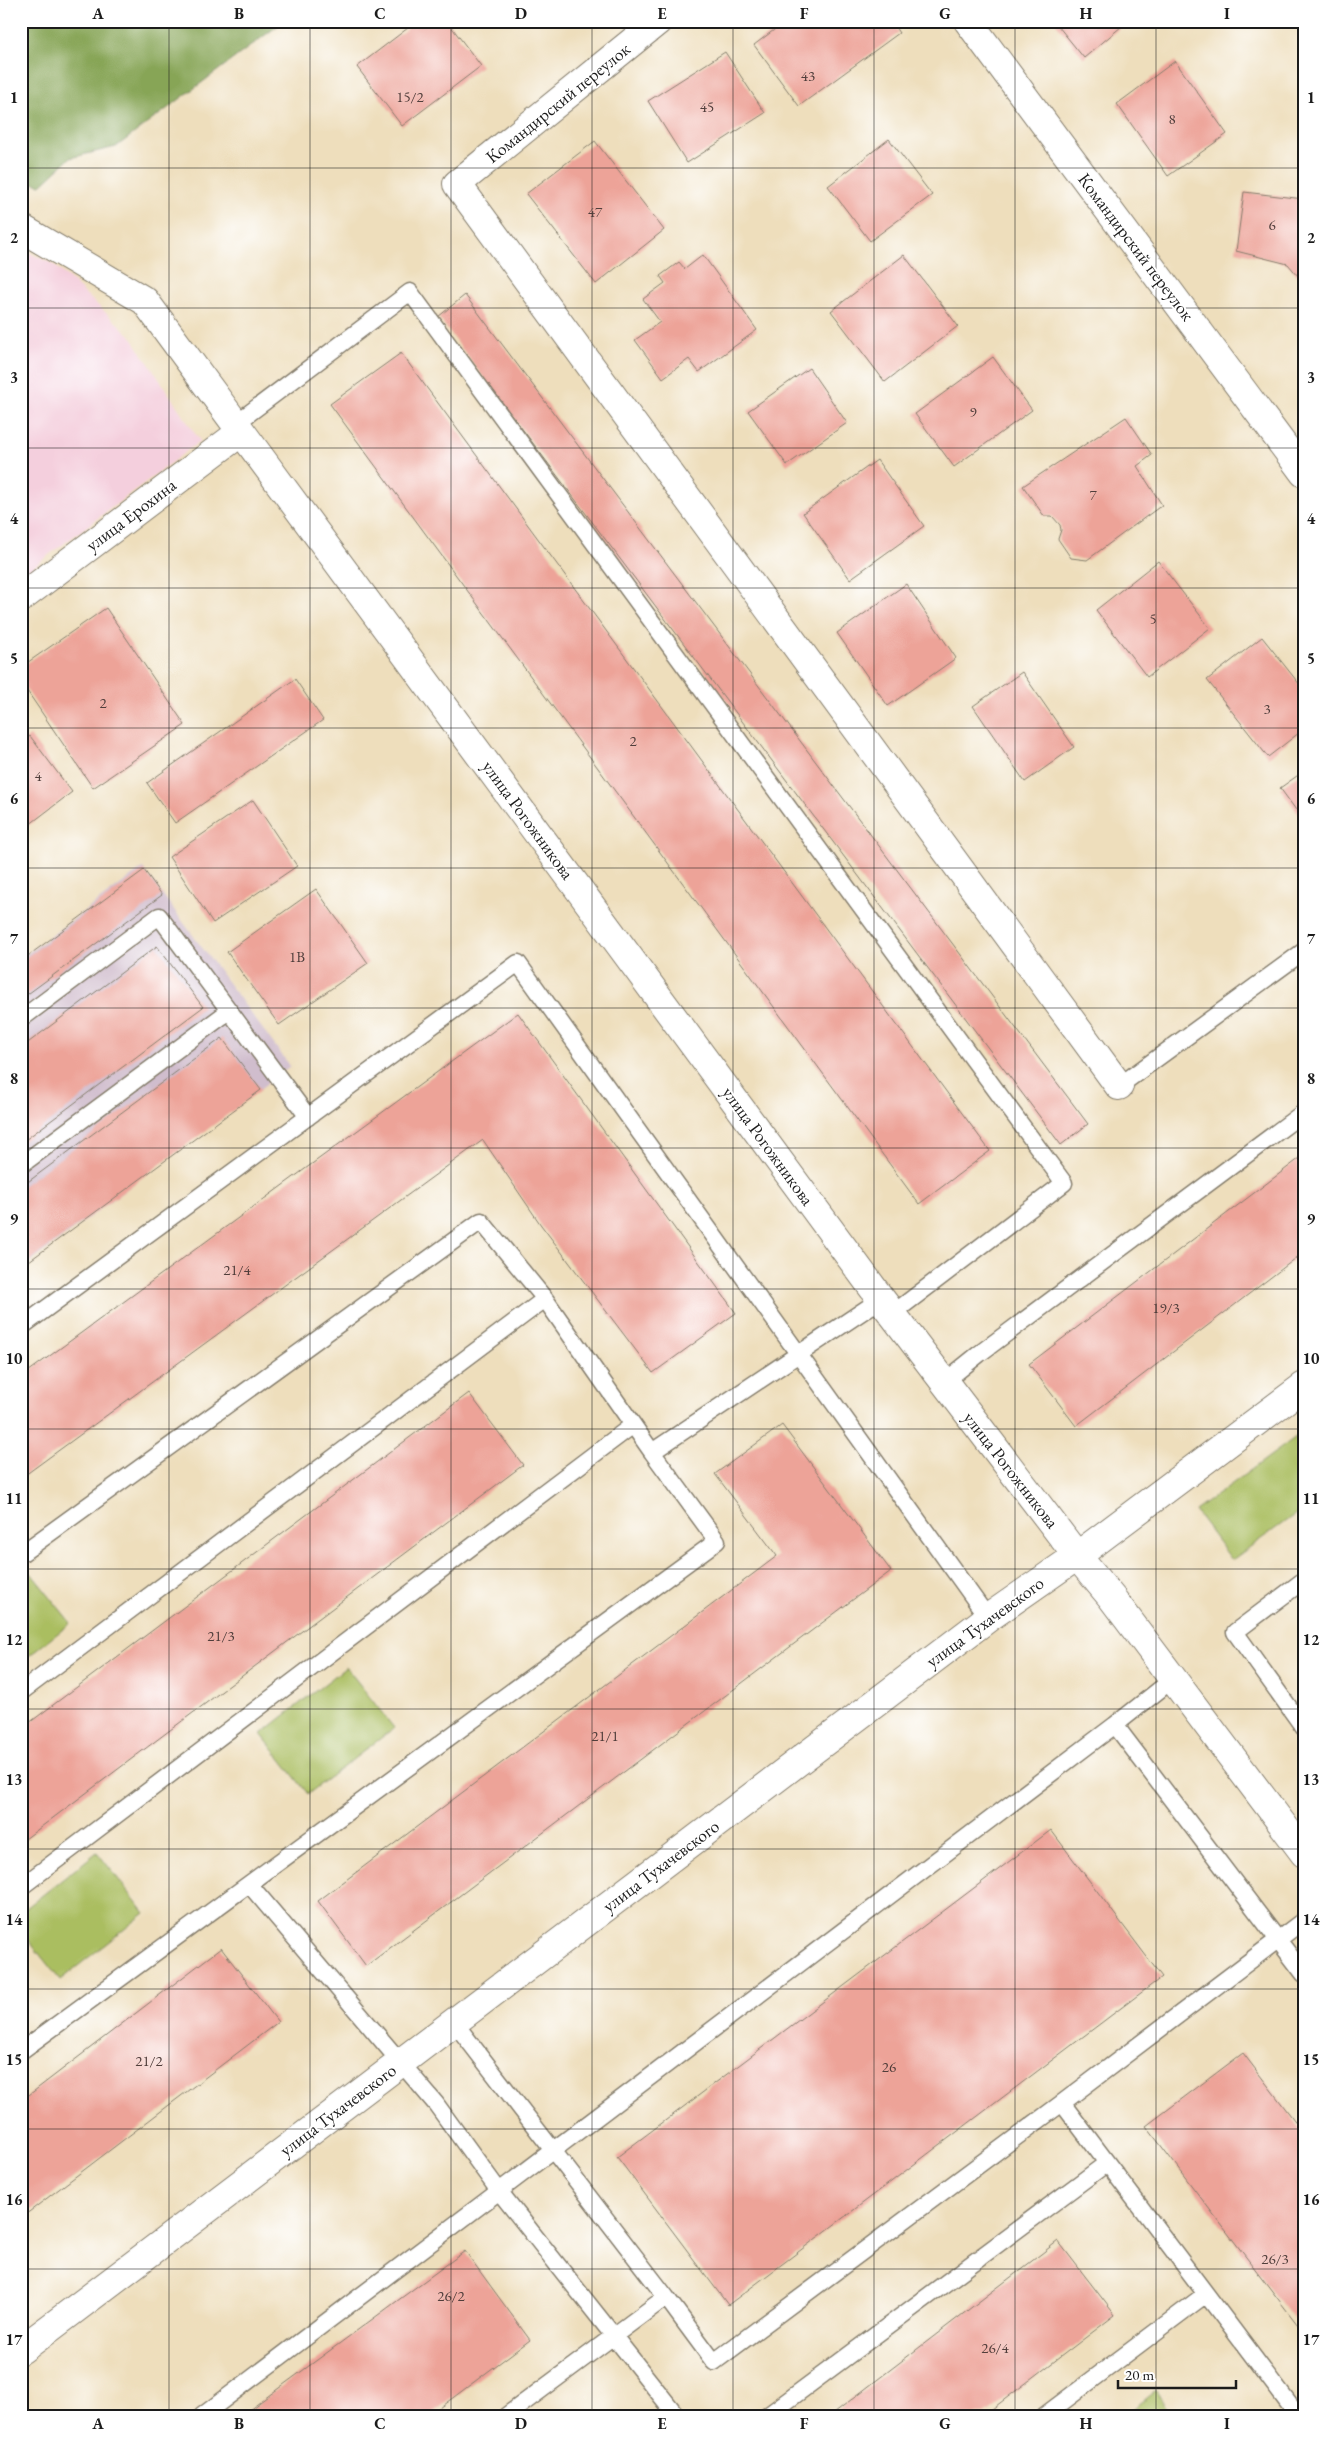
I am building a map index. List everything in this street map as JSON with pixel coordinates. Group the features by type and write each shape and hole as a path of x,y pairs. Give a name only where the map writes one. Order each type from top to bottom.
{"street":[{"name":"Командирский переулок","path":"658,21 457,184 1119,1086"},
{"name":"Командирский переулок","path":"968,21 1304,473"},
{"name":"улица Рогожникова","path":"21,228 145,301 943,1383 1077,1556 1112,1598 1304,1853"},
{"name":"улица Ерохина","path":"21,598 238,428"},
{"name":"улица Тухачевского","path":"21,2350 988,1618 1077,1556 1304,1386"}],"lane":[{"path":"238,428 410,292 1064,1183 887,1307 799,1354 652,1452"},
{"path":"21,1019 159,916 308,1117"},
{"path":"1119,1086 1304,951"},
{"path":"21,1327 518,963 988,1618"},
{"path":"21,1165 230,1011"},
{"path":"943,1383 979,1354 1304,1112"},
{"path":"21,1554 480,1221 544,1299 717,1541 21,2051"},
{"path":"21,1692 544,1299"},
{"path":"21,1887 633,1425"},
{"path":"1304,1580 1236,1632 1304,1728"},
{"path":"202,2416 1174,1679"},
{"path":"1115,1725 1304,1974"},
{"path":"249,1884 436,2104 499,2191 677,2416"},
{"path":"454,2022 714,2362 1304,1920"},
{"path":"1062,2103 1298,2416"},
{"path":"767,2416 1107,2163"},
{"path":"1044,2416 1206,2294"},
{"path":"506,2416 666,2297"}],"shaded area":[{"path":"21,249 53,264 130,335 200,441 21,576"},
{"path":"143,868 290,1066 21,1269 21,958"}],"green space":[{"path":"21,21 284,21 116,147 70,158 41,185 21,180"},
{"path":"1304,1431 1304,1508 1232,1560 1195,1511"},
{"path":"21,1563 71,1623 21,1662"},
{"path":"346,1667 394,1728 308,1794 261,1734"},
{"path":"97,1852 145,1913 60,1980 21,1931 21,1912"},
{"path":"1156,2391 1175,2416 1124,2416"}],"building":[{"path":"417,21 447,21 481,66 402,126 357,67"},
{"path":"786,21 891,21 899,33 799,106 754,45"},
{"path":"1054,21 1128,21 1084,58"},
{"path":"725,52 765,113 687,163 648,101"},
{"path":"1175,61 1227,134 1168,176 1117,104"},
{"path":"889,139 932,195 870,241 828,186"},
{"path":"595,141 664,230 596,284 526,194"},
{"path":"1244,192 1304,199 1304,283 1288,264 1236,251"},
{"path":"703,255 757,330 699,372 689,359 663,378 635,340 660,322 643,299 665,283 660,276 679,262 685,269"},
{"path":"904,255 958,326 885,382 831,311"},
{"path":"465,295 1088,1124 1061,1145 438,317"},
{"path":"401,353 990,1151 919,1204 330,404"},
{"path":"993,357 1032,410 954,467 915,414"},
{"path":"809,368 847,423 787,465 748,411"},
{"path":"1126,417 1152,455 1137,466 1162,505 1087,560 1071,558 1058,539 1061,530 1060,525 1052,516 1044,516 1023,486"},
{"path":"877,460 924,526 850,579 803,513"},
{"path":"1158,561 1210,628 1147,677 1096,610"},
{"path":"906,584 956,658 888,706 837,633"},
{"path":"106,608 185,725 93,788 21,682 21,667"},
{"path":"1262,637 1304,690 1304,729 1268,757 1207,680"},
{"path":"1022,672 1074,747 1025,782 973,706"},
{"path":"295,679 323,720 175,823 147,783"},
{"path":"30,736 72,792 21,831 21,743"},
{"path":"1304,771 1304,821 1280,788"},
{"path":"253,800 297,866 213,923 169,857"},
{"path":"144,870 162,895 21,999 21,961"},
{"path":"316,889 368,963 279,1025 227,952"},
{"path":"157,946 203,1007 21,1143 21,1048"},
{"path":"518,1013 736,1313 653,1373 541,1225 483,1140 21,1478 21,1377"},
{"path":"222,1038 261,1090 21,1267 21,1187"},
{"path":"1304,1155 1304,1252 1076,1426 1029,1364"},
{"path":"469,1393 523,1465 21,1842 21,1729"},
{"path":"782,1425 891,1571 366,1966 318,1901 777,1556 715,1474"},
{"path":"1051,1830 1162,1977 728,2305 617,2157"},
{"path":"221,1948 278,2022 21,2218 21,2101"},
{"path":"1243,2053 1304,2133 1304,2333 1146,2126"},
{"path":"1058,2241 1115,2315 983,2416 830,2416"},
{"path":"465,2251 530,2340 454,2397 428,2416 241,2416"}]}
